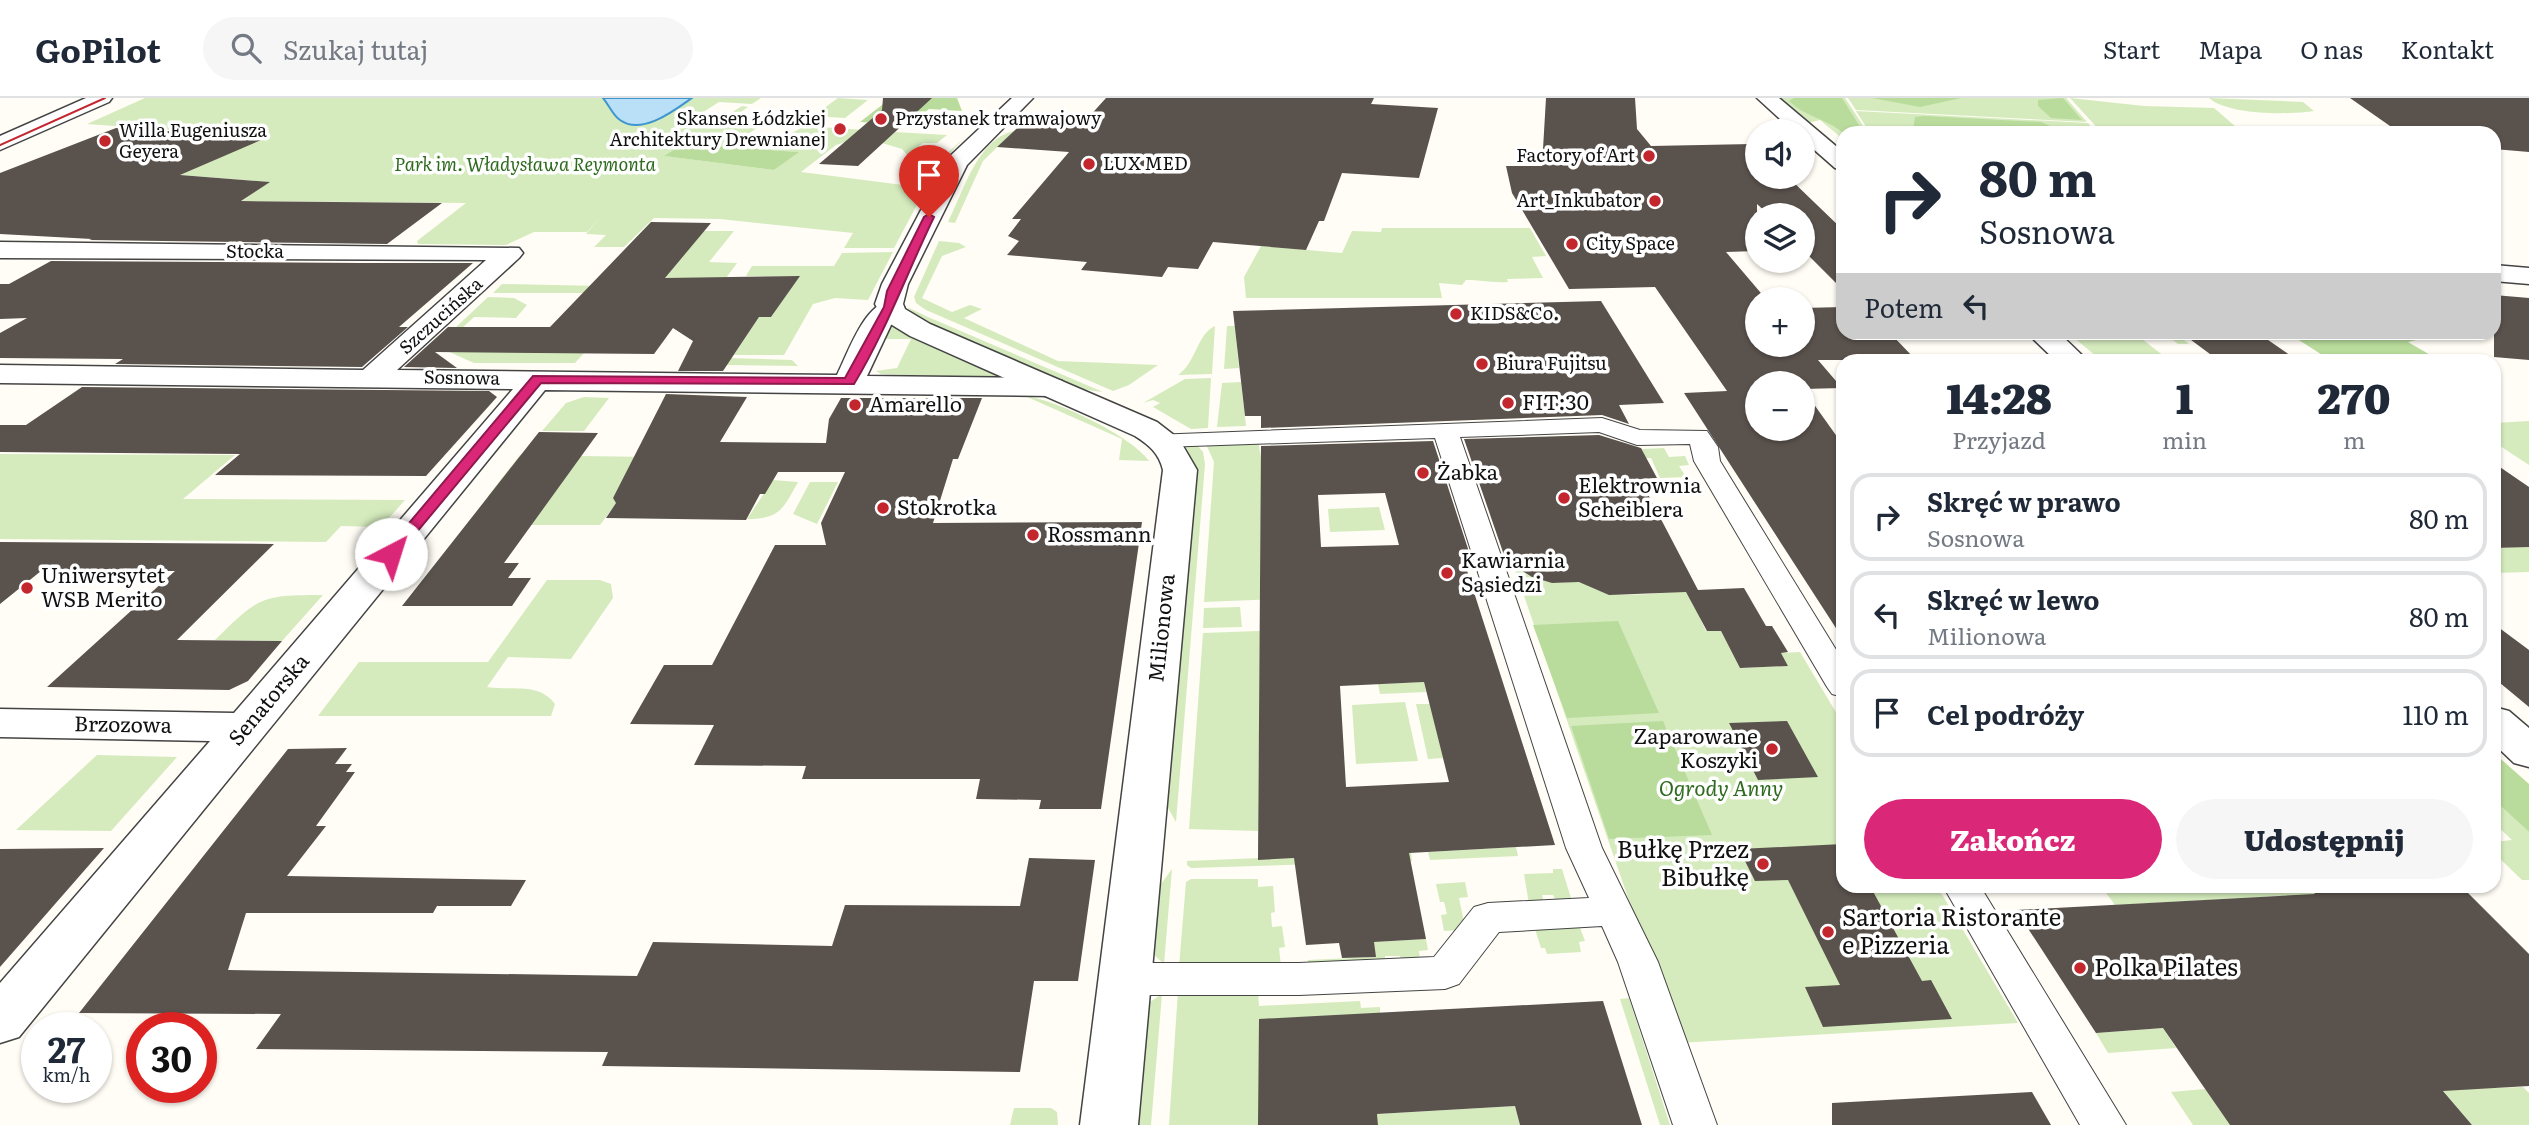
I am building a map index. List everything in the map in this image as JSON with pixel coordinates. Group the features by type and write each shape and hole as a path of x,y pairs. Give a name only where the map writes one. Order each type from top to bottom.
{"street":[{"path":"0,144 102,98"},
{"path":"849,382 874,331 890,307 895,284 955,165 1023,98"},
{"path":"1768,98 1836,157"},
{"name":"Stocka","path":"0,250 510,253"},
{"name":"Szczucińska","path":"372,377 510,253"},
{"path":"2501,274 2529,276"},
{"name":"Milionowa","path":"890,307 902,320 920,330 1127,420 1162,440 1174,454 1180,470 1109,1125"},
{"path":"2049,340 2065,354"},
{"name":"Sosnowa","path":"0,374 849,382 1051,387"},
{"name":"Senatorska","path":"0,1021 538,379"},
{"path":"1162,440 1602,425 1637,438 1698,436 1705,447 1707,461 1836,675"},
{"path":"1445,430 1584,848 1638,962 1695,1125"},
{"name":"Brzozowa","path":"0,723 246,727"},
{"path":"2501,727 2529,752"},
{"path":"1965,893 2104,1125"},
{"path":"1125,979 1299,979 1445,973 1488,918 1613,911"}],"green space":[{"name":"Park im. Władysława Reymonta","path":"145,98 761,98 752,104 719,102 694,118 720,120 742,106 748,107 722,125 763,124 736,142 765,147 805,126 880,131 836,145 801,172 911,186 964,138 937,167 894,248 844,248 853,233 720,219 654,218 624,247 594,247 606,235 586,234 601,217 587,232 534,232 506,245 418,244 417,241 466,203 242,201 269,182 180,175 266,137 87,124","holes":["683,144 797,152 774,170 665,156"]},
{"path":"838,98 868,100 845,118 813,116"},
{"path":"891,98 957,98 962,111 929,109 914,121 945,124 941,127 860,122"},
{"path":"1779,98 1845,98 1863,126 1836,126 1836,133 1820,120 1803,119"},
{"path":"1794,98 1842,98 1860,126 1836,126 1836,128 1789,101"},
{"path":"1848,98 2066,98 2087,122 1856,110"},
{"path":"1872,98 1961,98 1920,107"},
{"path":"2063,98 2082,120 2051,118 2038,106 2038,100"},
{"path":"2070,98 2144,106 2214,108 2235,126 2096,126"},
{"path":"2209,98 2303,102 2314,111 2244,111 2218,104"},
{"path":"1856,111 2088,123 2091,126 1866,126"},
{"path":"1915,117 2041,122 2050,126 1914,126"},
{"path":"1014,131 983,161 955,223 948,222 981,156 1001,136"},
{"path":"895,132 947,135 937,143 923,143 908,156 902,149 882,143"},
{"path":"683,144 799,152 774,170 664,156"},
{"path":"1382,228 1530,228 1546,256 1532,257 1543,278 1507,279 1508,282 1466,280 1462,285 1439,283 1442,298 1246,298 1244,277 1261,246 1342,253 1352,231 1381,232"},
{"path":"699,231 734,231 709,262 737,263 726,278 665,278"},
{"path":"939,241 959,243 966,247 942,256 922,298 952,312 970,305 982,309 964,318 1058,361 1158,365 1129,385 1113,391 926,310 916,303 914,297"},
{"path":"893,252 868,300 835,298 813,304 784,355 734,355 759,317 771,317 799,276 746,276 752,266 834,266 842,253"},
{"path":"502,284 599,286 593,293 493,293"},
{"path":"488,297 514,298 527,305 516,318 474,317 446,343 584,353 575,363 474,363 436,346"},
{"path":"907,307 1103,392 1080,389 928,324"},
{"path":"890,325 1012,379 881,374 876,371 897,368 911,339 883,339"},
{"path":"1215,326 1212,374 1178,375 1189,363 1204,335"},
{"path":"1227,326 1235,326 1239,368 1224,369"},
{"path":"2077,340 2143,340 2161,354 2094,354"},
{"path":"2173,340 2184,340 2189,344 2178,344"},
{"path":"2299,340 2416,340 2408,342 2429,354 2321,354"},
{"path":"729,358 792,360 798,366 725,365"},
{"path":"1211,378 1208,428 1191,429 1153,407 1160,403 1153,400 1143,403 1185,379"},
{"path":"1241,382 1246,426 1217,427 1222,383"},
{"path":"1025,396 1055,404 1092,421 1127,441 1149,461 1119,460 1122,439"},
{"path":"584,397 609,398 584,431 542,431 566,403"},
{"path":"2529,421 2529,465 2501,447 2501,423"},
{"path":"1258,441 1261,458 1329,455 1261,518 1260,593 1333,597 1204,602 1214,462 1205,442"},
{"path":"1195,443 1203,452 1205,464 1176,822 1165,803 1195,476 1195,466 1186,447"},
{"path":"1664,448 1669,457 1685,456 1689,465 1679,466 1686,477 1660,478 1651,458 1646,458 1642,449"},
{"path":"0,454 235,455 183,499 405,500 381,527 341,526 326,542 0,539"},
{"path":"520,455 648,457 615,495 613,498 617,502 600,525 531,525 552,495 488,496"},
{"path":"773,480 798,482 779,511 767,517 747,519"},
{"path":"810,482 838,482 817,524 793,514"},
{"path":"2501,487 2529,507 2529,572 2501,573 2501,548 2517,547 2501,535"},
{"path":"1379,507 1385,530 1330,532 1328,509"},
{"name":"Ogrody Anny","path":"1511,558 1532,577 1549,578 1552,583 1586,581 1607,593 1699,590 1713,617 1700,618 1706,631 1721,631 1741,668 1788,666 1781,653 1800,652 1836,712 1836,893 1941,893 2018,1023 1678,1043"},
{"path":"547,580 600,580 611,584 613,598 571,659 508,657 487,687 541,693 555,704 551,716 318,716 359,662 488,662"},
{"path":"323,595 282,641 215,640 262,601 286,596"},
{"path":"1240,607 1242,627 1203,628 1204,608"},
{"path":"1618,621 1659,713 1567,718 1533,625"},
{"path":"1339,628 1340,634 1260,637 1258,831 1189,829 1203,633"},
{"path":"1424,682 1426,692 1380,694 1378,684"},
{"path":"1405,702 1418,761 1356,764 1352,705"},
{"path":"1416,704 1430,704 1443,758 1428,759"},
{"path":"1663,721 1712,835 1609,839 1571,726"},
{"path":"97,755 177,757 111,831 16,830"},
{"path":"2501,759 2529,784 2529,832 2501,806"},
{"path":"2501,806 2529,832 2529,880 2522,880 2501,860 2501,841 2512,840 2501,830"},
{"path":"1516,847 1518,856 1430,860 1428,852"},
{"path":"1411,852 1412,861 1191,868 1187,865 1187,861"},
{"path":"1172,869 1164,964 1152,953 1158,888"},
{"path":"1553,869 1562,869 1571,898 1555,899 1553,895 1542,895 1544,903 1529,904 1524,874 1553,873"},
{"path":"1191,879 1258,879 1258,887 1273,886 1275,912 1271,913 1272,927 1282,926 1285,947 1279,948 1281,966 1179,967 1186,882"},
{"path":"1465,882 1468,897 1459,898 1464,922 1460,922 1461,930 1444,931 1441,915 1447,914 1444,902 1440,902 1436,884"},
{"path":"2106,893 2323,893 2495,1088 2523,1087 2529,1093 2529,1125 2472,1125 2279,896 2115,905"},
{"path":"1567,923 1568,928 1580,928 1585,941 1579,942 1581,952 1547,954 1545,948 1541,948 1535,929"},
{"path":"1426,939 1428,950 1419,951 1420,959 1401,960 1400,956 1385,956 1385,961 1308,964 1308,960 1375,957 1374,942"},
{"path":"1178,991 1258,992 1259,1006 1360,1001 1361,1008 1380,1007 1380,1013 1258,1125 1169,1125"},
{"path":"1162,994 1151,1125 1137,1125 1147,1004"},
{"path":"1629,998 1670,1125 1660,1125 1620,999"},
{"path":"2163,1028 2176,1048 2108,1053 2096,1033"},
{"path":"2205,1089 2230,1125 2193,1125 2171,1092"},
{"path":"1515,1106 1520,1125 1378,1125 1377,1114"},
{"path":"1014,1108 1051,1108 1057,1112 1058,1125 1010,1125"}],"water":[{"path":"603,98 692,98 658,120 638,125 618,118"}],"building":[{"path":"883,98 932,98 858,166 819,164 882,110"},
{"path":"1106,98 1374,98 1371,104 1438,108 1419,178 1342,173 1324,221 1319,221 1306,250 1213,242 1198,269 1168,267 1162,277 1081,270 1087,262 1007,255 1019,241 1008,236 1021,219 1012,219 1069,152 997,147 1030,116 1087,119"},
{"path":"1546,98 1635,98 1637,129 1651,146 1745,144 1745,189 1800,189 1815,203 1745,203 1745,251 1726,252 1756,287 1745,287 1745,357 1815,357 1815,308 1836,307 1836,340 1897,340 1910,354 1836,354 1836,360 1818,360 1836,381 1836,388 1815,389 1815,371 1745,371 1745,441 1815,441 1815,406 1836,435 1836,628 1684,393 1727,391 1655,287 1569,289 1512,193 1506,166 1542,166"},
{"path":"2350,98 2529,98 2529,152 2501,150 2501,126 2390,126"},
{"path":"116,128 268,137 180,175 270,182 241,201 442,203 387,244 89,240 92,239 0,234 0,173"},
{"path":"1815,203 1836,223 1836,283 1815,262"},
{"path":"651,222 711,223 665,278 800,276 771,317 759,317 723,371 678,371 693,341 673,328 654,354 435,352 457,368 404,367 448,327 550,327"},
{"path":"51,261 473,263 399,327 408,327 362,367 115,364 123,359 0,358 0,333 27,318 0,319 0,284 9,284"},
{"path":"2501,296 2529,298 2529,360 2501,358 2501,354 2494,354 2494,340 2501,340"},
{"path":"1601,301 1664,403 1619,405 1629,424 1602,415 1261,428 1261,416 1245,416 1233,311"},
{"path":"2191,340 2268,340 2288,354 2210,354"},
{"path":"82,387 489,391 497,397 426,476 215,475 240,454 0,452 0,425 26,425"},
{"path":"666,394 747,397 720,442 826,443 829,419 841,398 982,398 958,459 953,459 933,523 1142,522 1101,809 1039,809 1041,800 976,799 980,779 802,779 806,766 694,765 714,725 630,724 664,665 712,665 775,545 826,545 821,523 845,472 778,472 765,494 760,494 746,520 606,518 616,503 613,498"},
{"path":"539,432 598,433 504,563 519,563 508,578 531,578 512,606 402,606"},
{"path":"1599,435 1641,448 1657,478 1640,479 1698,590 1744,588 1766,626 1772,626 1788,652 1781,653 1788,666 1740,668 1721,631 1707,631 1686,592 1609,595 1579,582 1552,583 1532,577 1519,569 1514,558 1505,558 1464,439"},
{"path":"1433,441 1471,558 1463,558 1555,845 1409,853 1426,939 1374,942 1376,957 1342,958 1339,943 1306,945 1294,858 1258,860 1261,446","holes":["1385,493 1399,545 1321,547 1318,495","1424,682 1449,782 1346,787 1340,686"]},
{"path":"2501,468 2529,487 2529,547 2501,548"},
{"path":"0,542 274,544 177,640 282,641 248,681 229,690 47,687 175,571 41,571 0,604"},
{"path":"2501,629 2529,650 2529,707 2501,684"},
{"path":"1787,721 1818,777 1758,780 1729,723"},
{"path":"347,748 335,764 352,764 346,772 355,772 316,826 326,826 287,876 526,880 511,906 437,906 433,913 246,913 228,970 637,976 653,942 832,946 845,905 1020,906 1029,858 1095,860 1078,981 1034,981 1020,1072 602,1066 608,1052 256,1049 281,1014 80,1012 288,749"},
{"path":"1836,844 1836,893 1874,893 1922,981 1931,980 1952,1019 1823,1027 1805,987 1840,985 1788,880 1755,881 1739,849"},
{"path":"104,848 0,967 0,849"},
{"path":"2468,893 2529,954 2529,1086 2443,1091 2472,1125 2230,1125 2163,1028 2096,1033 2016,910 2315,894"},
{"path":"1603,1001 1642,1125 1520,1125 1515,1106 1377,1114 1378,1125 1258,1125 1259,1019"},
{"path":"2032,1092 2051,1125 1832,1125 1832,1103"}],"tram line":[{"path":"0,145 105,98"}],"place":[{"name":"Przystanek tramwajowy","path":"881,119"},
{"name":"Skansen Łódzkiej Architektury Drewnianej","path":"840,129"},
{"name":"Willa Eugeniusza Geyera","path":"105,141"},
{"name":"Factory of Art","path":"1649,156"},
{"name":"LUX MED","path":"1089,164"},
{"name":"Art_Inkubator","path":"1655,201"},
{"name":"City Space","path":"1572,244"},
{"name":"KIDS&Co.","path":"1456,314"},
{"name":"Biura Fujitsu","path":"1482,364"},
{"name":"FIT:30","path":"1508,403"},
{"name":"Amarello","path":"855,405"},
{"name":"Żabka","path":"1423,473"},
{"name":"Elektrownia Scheiblera","path":"1564,498"},
{"name":"Stokrotka","path":"883,508"},
{"name":"Rossmann","path":"1033,535"},
{"name":"Kawiarnia Sąsiedzi","path":"1447,573"},
{"name":"Uniwersytet WSB Merito","path":"27,588"},
{"name":"Zaparowane Koszyki","path":"1772,749"},
{"name":"Bułkę Przez Bibułkę","path":"1763,864"},
{"name":"Sartoria Ristorante e Pizzeria","path":"1828,932"},
{"name":"Polka Pilates","path":"2080,968"}],"route":[{"path":"391,554 538,379 849,382 877,325 890,307 892,291 929,217"}]}
